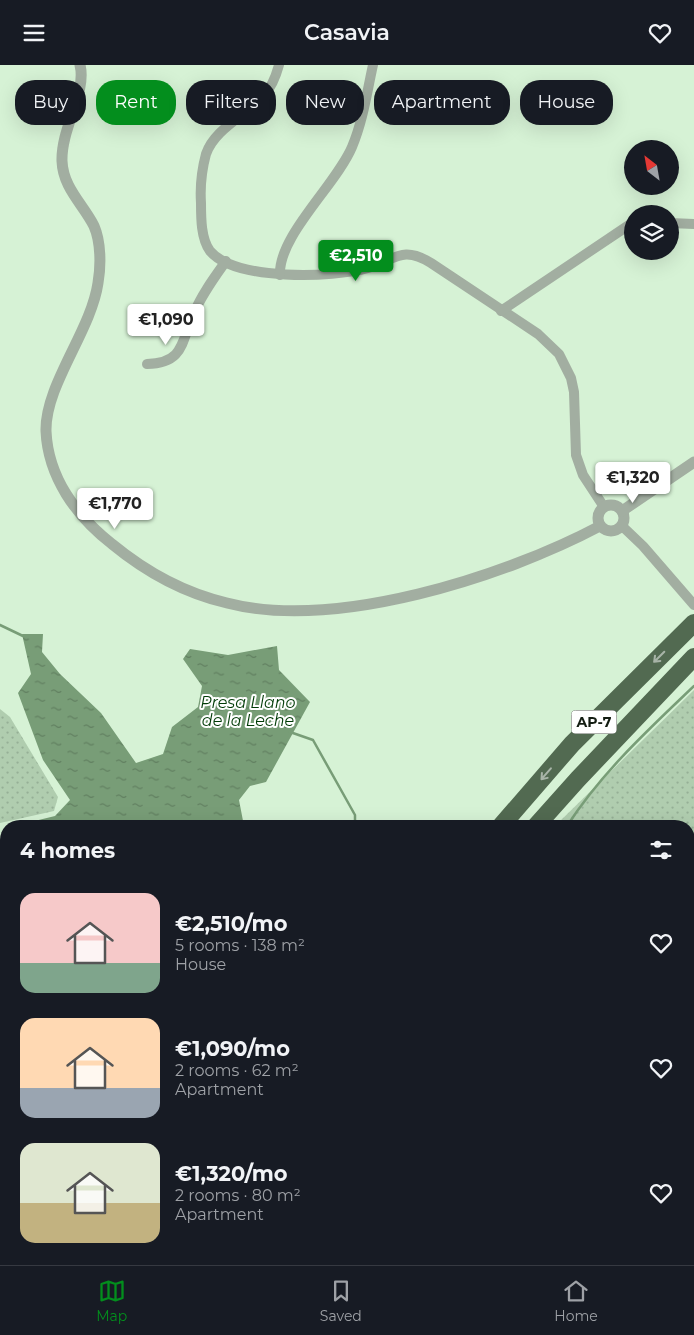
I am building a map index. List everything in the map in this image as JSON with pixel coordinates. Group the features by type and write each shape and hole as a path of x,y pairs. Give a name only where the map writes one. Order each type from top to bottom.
{"highway":[{"name":"AP-7","path":"506,820 572,744 691,625"},
{"name":"AP-7","path":"541,820 694,657"},
{"path":"578,779 642,726 694,673"}],"street":[{"path":"80,65 80,92 64,137 62,163 68,187 94,228 99,255 98,285 84,326 49,405 46,429 49,457 63,493 98,534 141,567 181,588 228,604 299,611 357,605 434,590 546,551 600,526"},
{"path":"279,65 271,86 263,97 217,136 206,153 200,203 204,238 211,251 226,261 245,268 280,275 308,276 367,268 397,255 413,254 431,263 551,345 567,368 574,391 576,455 583,475 604,507"},
{"path":"280,275 280,264 290,241 341,169 352,147 360,124 373,65"},
{"path":"679,223 694,223"},
{"path":"501,311 624,228"},
{"path":"147,365 168,361 181,349 193,315 207,287 226,261"},
{"path":"622,511 694,462"},
{"path":"614,505 622,511 624,521 622,526 613,531 603,529 600,526 598,515 604,507 614,505"},
{"path":"622,526 643,546 694,605"}],"shaded area":[{"path":"694,690 694,820 561,820"},
{"path":"0,709 10,717 58,797 54,811 14,820 0,820"}],"water":[{"name":"Presa Llano de la Leche","path":"22,634 43,634 42,652 60,674 101,713 136,763 163,754 172,727 198,707 202,686 183,659 190,649 228,655 277,646 279,670 310,702 266,782 250,786 239,800 243,820 39,820 55,816 70,800 43,760 18,693 31,674"}],"waterway":[{"path":"0,625 23,636"},
{"path":"571,820 610,770 694,686"},
{"path":"290,732 313,740 355,815 355,820"}]}
